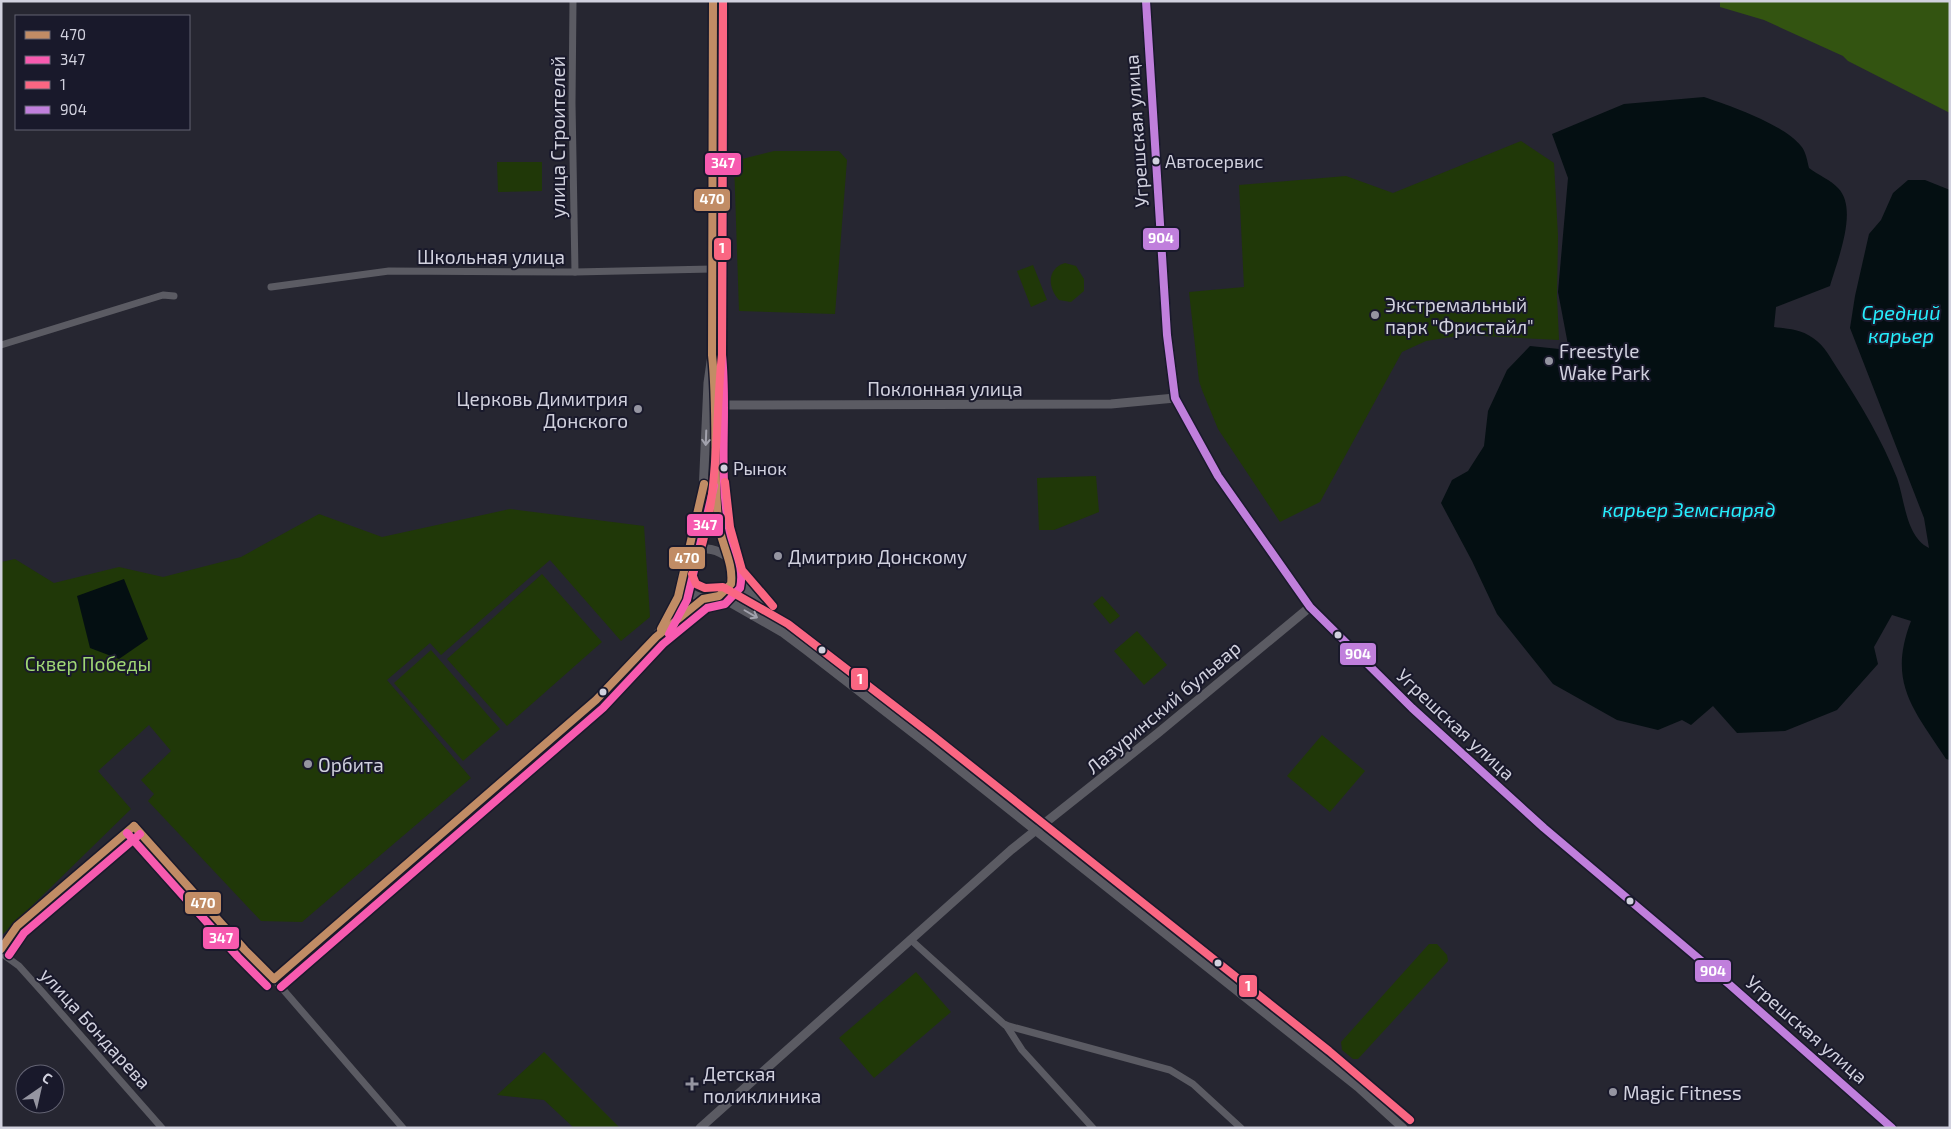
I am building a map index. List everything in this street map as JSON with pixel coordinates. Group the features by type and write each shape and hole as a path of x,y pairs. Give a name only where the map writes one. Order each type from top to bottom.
{"main road":[{"name":"Угрешская улица","path":"1146,1 1166,326 1175,398 1218,476 1310,607 1412,708 1536,820 1730,985 1892,1128"}],"street":[{"name":"улица Строителей","path":"573,1 572,102 575,272"},
{"path":"274,979 596,700 656,637 703,599 720,596 731,584 732,566 726,556 720,533 715,493 716,383 712,355 713,1"},
{"name":"Школьная улица","path":"271,287 389,271 575,272 712,269"},
{"path":"1,345 163,295 174,296"},
{"path":"656,637 671,613 678,597 682,572 688,558 703,493 708,383 712,355"},
{"name":"Поклонная улица","path":"716,404 1111,404 1175,398"},
{"path":"688,558 695,552 708,548 726,556"},
{"path":"682,572 683,581 689,591 703,599"},
{"path":"733,574 782,632"},
{"path":"720,596 782,632 926,743 1358,1087 1403,1128"},
{"name":"Лазуринский бульвар","path":"700,1128 1036,831 1310,607"},
{"path":"1,949 17,926 134,826 245,950 274,979 403,1128"},
{"path":"911,940 1005,1025 1022,1050 1093,1128"},
{"name":"улица Бондарева","path":"1,954 19,966 162,1128"},
{"path":"1005,1025 1170,1070 1193,1084 1241,1128"}],"green space":[{"path":"1720,1 1950,1 1950,113 1848,61 1843,56 1764,20 1720,7"},
{"name":"Экстремальный парк \"Фристайл\"","path":"1521,141 1554,163 1558,236 1557,296 1559,340 1464,335 1426,341 1402,352 1320,502 1280,522 1218,429 1199,381 1189,292 1244,287 1239,185 1346,176 1393,193"},
{"path":"774,151 839,151 847,160 835,314 739,311 734,161"},
{"path":"497,162 542,162 542,191 498,192"},
{"path":"1065,263 1076,266 1084,279 1084,291 1071,302 1059,300 1051,285 1054,270"},
{"path":"1033,265 1047,300 1031,307 1017,271"},
{"path":"1096,476 1099,512 1054,530 1039,530 1037,478"},
{"name":"Сквер Победы","path":"510,509 644,526 650,617 621,641 550,560 441,655 430,643 387,680 471,778 302,922 261,921 148,801 154,794 141,780 171,751 149,725 98,771 131,809 1,936 1,562 15,559 54,583 119,567 163,577 241,557 319,514 382,537"},
{"path":"542,574 602,642 507,726 447,659"},
{"path":"1102,596 1120,616 1110,624 1093,604"},
{"path":"1137,631 1167,665 1144,685 1114,651"},
{"path":"431,650 500,729 463,761 394,683"},
{"path":"1322,735 1365,771 1330,812 1287,776"},
{"path":"1429,944 1437,944 1447,955 1448,961 1358,1059 1353,1059 1342,1050 1341,1042"},
{"path":"916,972 951,1012 874,1078 839,1038"},
{"path":"544,1052 620,1128 574,1128 544,1100 497,1095"}],"water":[{"name":"карьер Земснаряд","path":"1704,97 1728,105 1782,130 1801,146 1809,168 1835,185 1844,197 1847,209 1847,222 1830,286 1776,307 1774,327 1804,333 1817,341 1828,353 1885,450 1897,478 1907,518 1915,536 1929,548 1924,518 1850,328 1869,234 1881,220 1893,193 1908,180 1925,180 1950,190 1950,760 1946,759 1915,710 1903,679 1904,643 1911,621 1892,615 1874,647 1878,664 1837,710 1785,731 1737,733 1713,706 1691,725 1682,720 1658,730 1617,720 1553,684 1497,614 1472,561 1441,503 1452,480 1468,471 1484,446 1488,411 1507,370 1530,346 1569,350 1558,292 1568,178 1552,134 1624,104"},
{"path":"124,579 148,639 119,659 90,648 77,596"}],"transit line":[{"name":"470","path":"274,979 596,700 656,637 703,599 719,596 731,584 731,568 721,537 718,520 715,396 712,355 713,1"},
{"name":"347","path":"281,987 603,708 663,644 707,608 725,604 740,588 741,572 729,528 724,485 724,376 722,355 723,1"},
{"name":"1","path":"723,1 722,355 712,493 708,521 692,574 696,584 705,588 723,587 788,624 932,735 1329,1051 1410,1120"},
{"name":"904","path":"1146,1 1167,335 1175,398 1218,476 1310,607 1412,708 1544,828 1730,985 1892,1128"},
{"name":"1","path":"725,482 730,527 742,570 773,606"},
{"name":"470","path":"661,629 678,597 704,484"},
{"name":"347","path":"669,634 687,600 714,486"},
{"name":"470","path":"134,826 245,950 274,979"},
{"name":"470","path":"1,949 17,926 134,826"},
{"name":"347","path":"127,833 238,957 267,986"},
{"name":"347","path":"9,955 24,933 140,834"}],"place":[{"name":"Автосервис","path":"1156,161"},
{"name":"Экстремальный парк \"Фристайл\"","path":"1375,315"},
{"name":"Freestyle Wake Park","path":"1549,361"},
{"name":"Церковь Димитрия Донского","path":"638,409"},
{"name":"Рынок","path":"724,468"},
{"name":"Дмитрию Донскому","path":"778,556"},
{"name":"Орбита","path":"308,764"},
{"name":"Детская поликлиника","path":"692,1084"},
{"name":"Magic Fitness","path":"1613,1092"}],"water label":[{"name":"Средний карьер","path":"1901,324"}]}
